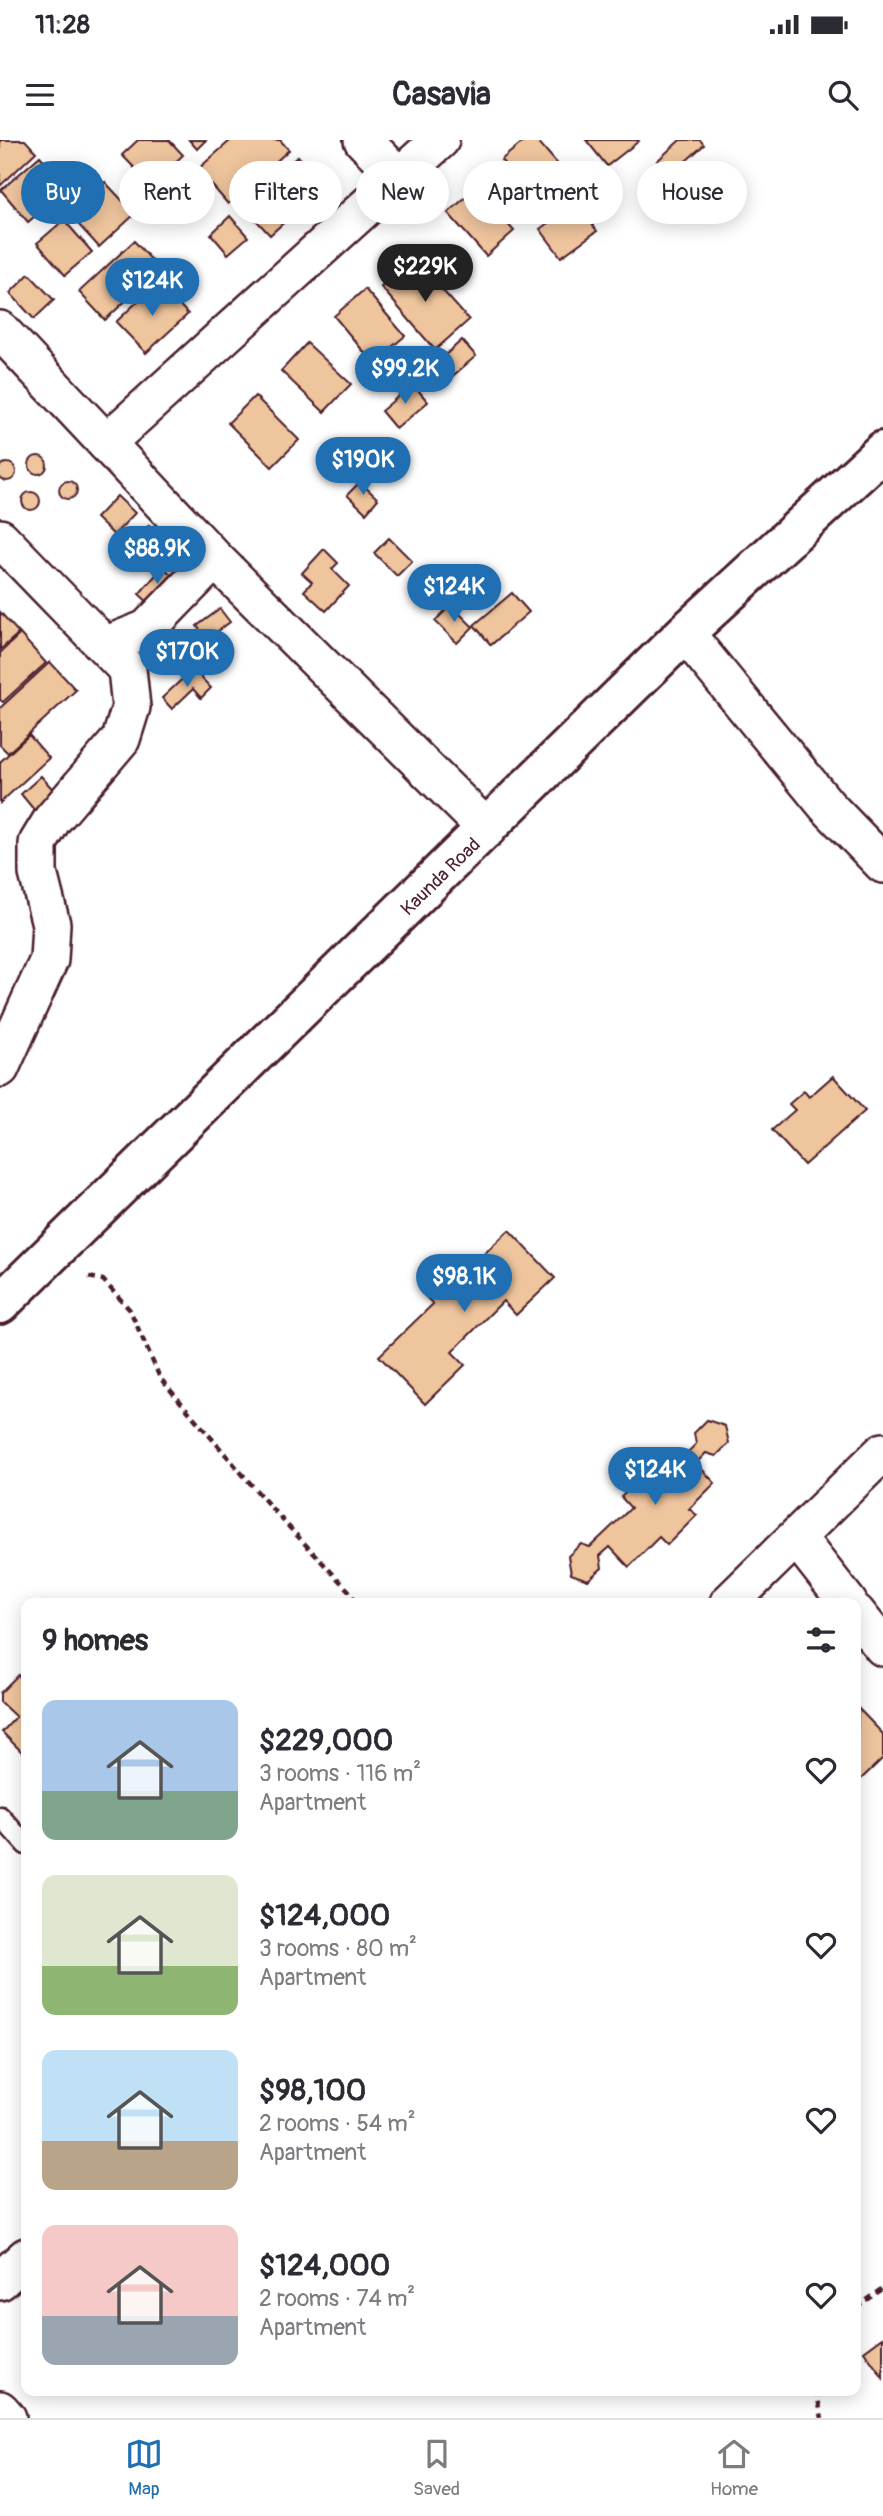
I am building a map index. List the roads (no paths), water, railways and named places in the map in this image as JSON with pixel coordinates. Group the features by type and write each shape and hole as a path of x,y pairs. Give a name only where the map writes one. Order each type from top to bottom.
{"main road":[{"name":"Kaunda Road","path":"0,1304 685,633 883,452"}],"street":[{"path":"363,140 383,161"},
{"path":"418,161 440,140"},
{"path":"106,443 356,218"},
{"path":"0,330 215,559 487,829"},
{"path":"0,538 107,645 127,669 131,707 121,739 52,820 38,843 38,873 51,924 49,960 0,1068"},
{"path":"107,645 147,629 215,559"},
{"path":"685,633 827,806 883,864"},
{"path":"734,1598 883,1452"},
{"path":"797,1538 844,1598"},
{"path":"861,1620 883,1647"},
{"path":"0,2281 21,2262"},
{"path":"0,2410 7,2418"}],"lane":[{"path":"0,1816 21,1839"}]}
